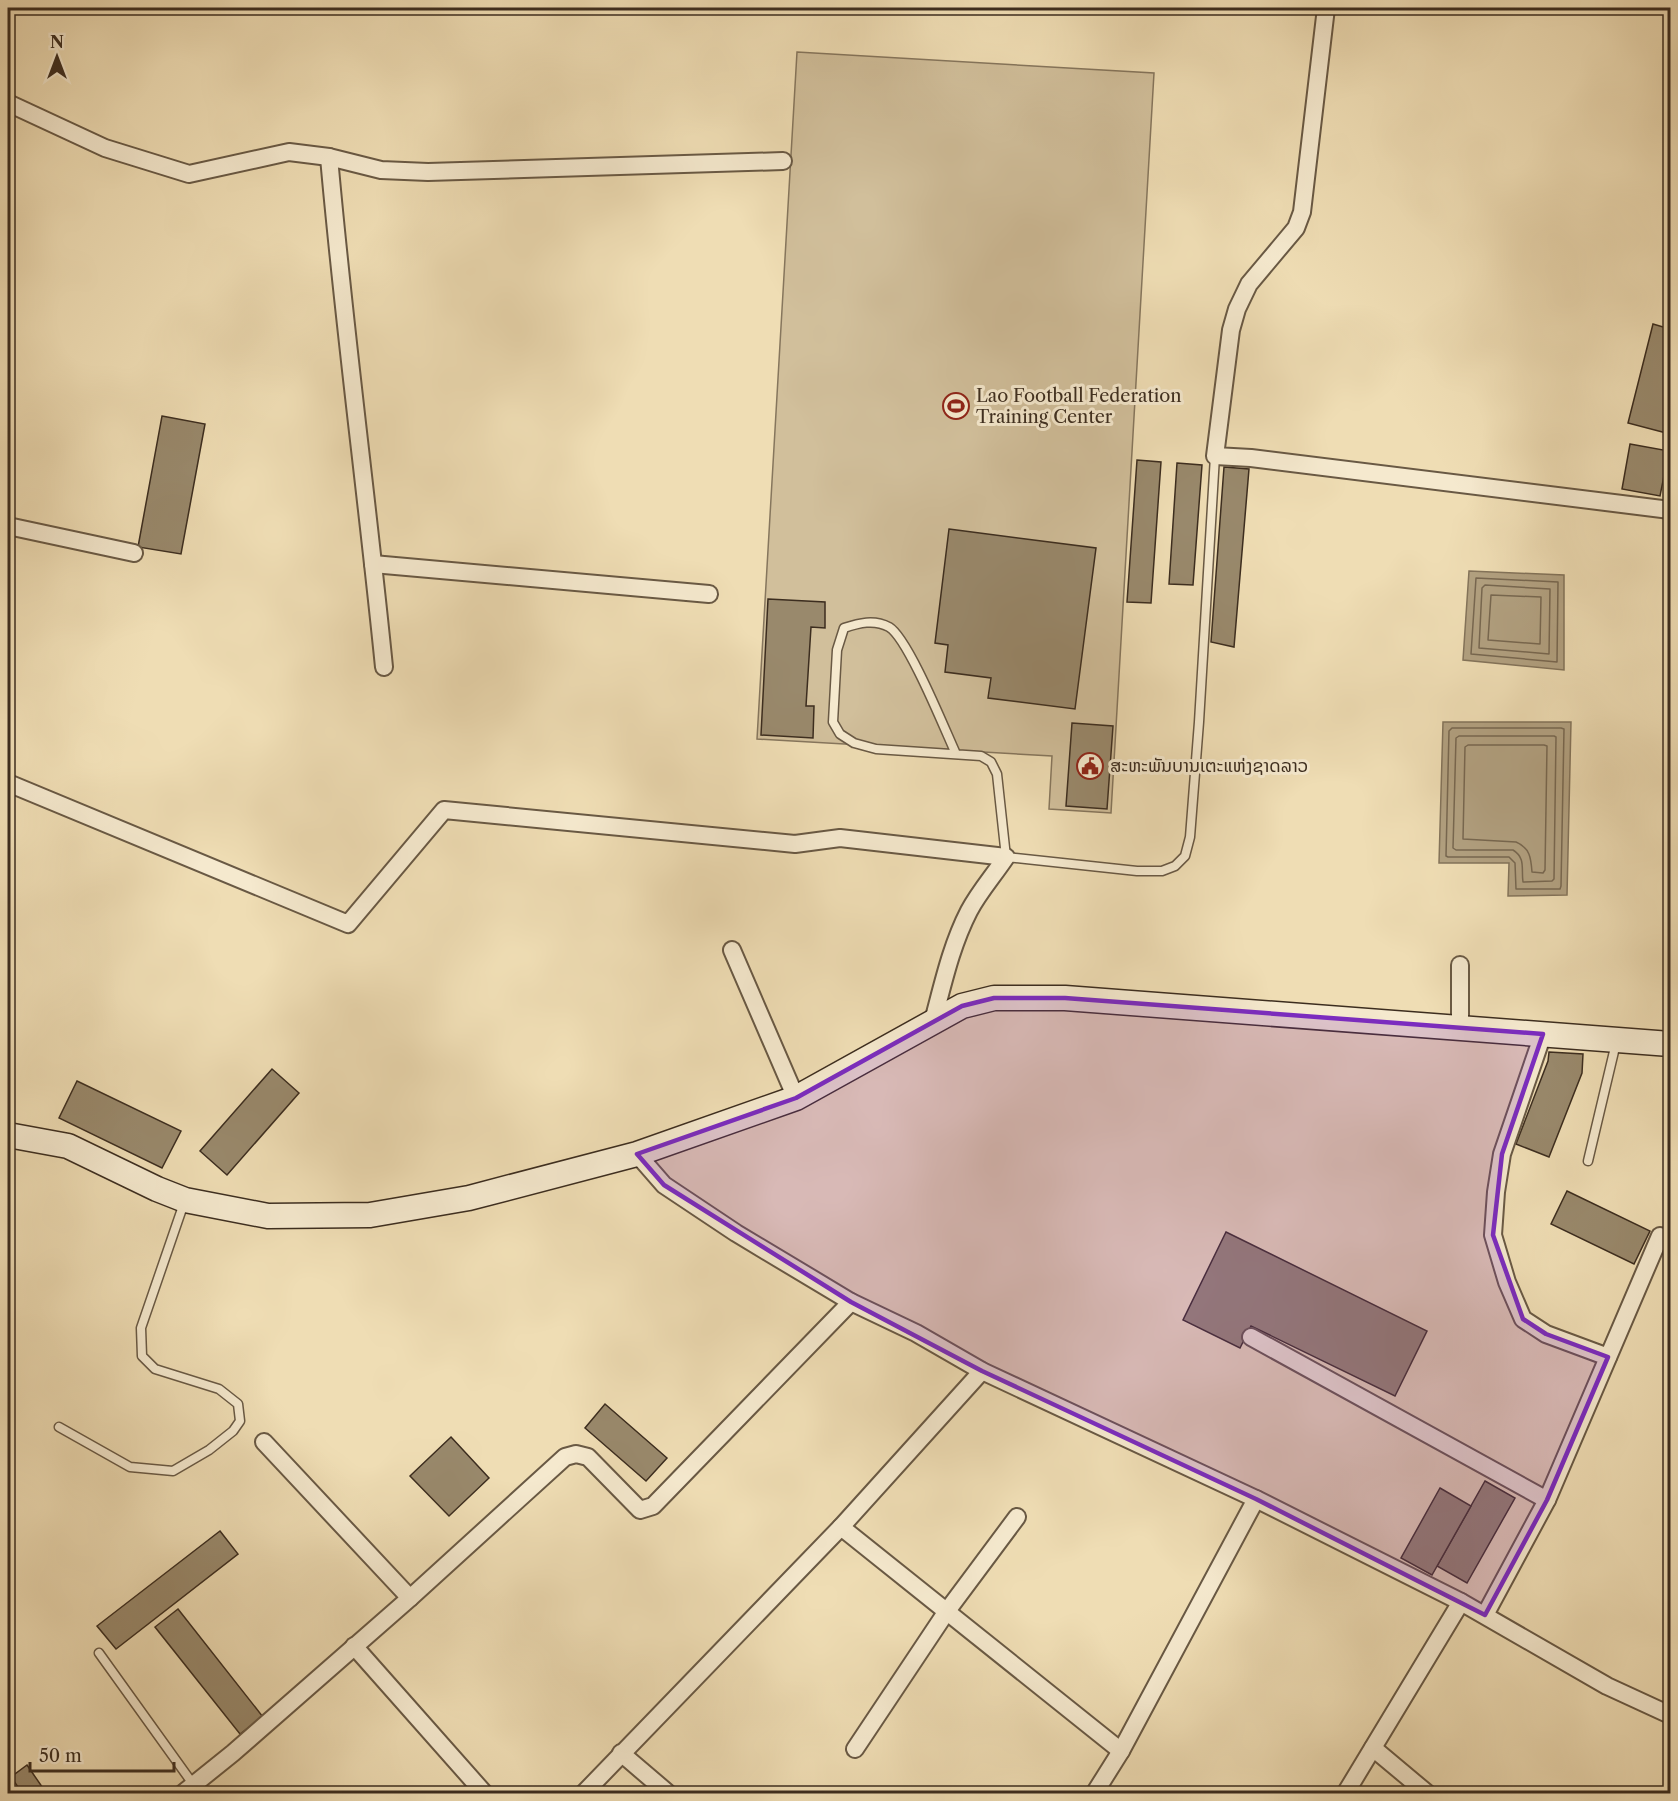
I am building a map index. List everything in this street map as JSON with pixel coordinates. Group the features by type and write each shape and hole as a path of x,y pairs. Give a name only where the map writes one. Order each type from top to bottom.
{"street":[{"path":"1326,8 1302,212 1296,228 1249,284 1237,309 1232,330 1215,456 1251,458 1671,510"},
{"path":"8,103 105,148 189,174 289,152 381,170 428,172 783,161"},
{"path":"329,158 338,265 384,667"},
{"path":"8,526 134,553"},
{"path":"373,564 709,594"},
{"path":"8,783 348,924 444,810 795,844 840,838 1006,857 970,908 958,933 948,961 933,1022"},
{"path":"732,950 796,1098"},
{"path":"1460,965 1460,1028"},
{"path":"8,1135 68,1146 185,1200 268,1216 370,1215 469,1198 637,1155 796,1098 962,1006 994,998 1065,998 1671,1044"},
{"path":"1544,1034 1502,1155 1493,1234 1507,1281 1523,1319 1546,1334 1608,1357"},
{"path":"637,1155 664,1185 736,1233 851,1302 916,1333 982,1371 1256,1499 1461,1602 1607,1686 1671,1715"},
{"path":"1485,1615 1547,1500 1660,1236"},
{"path":"188,1789 234,1753 565,1457 576,1454 588,1457 640,1510 653,1506 851,1302"},
{"path":"1251,1337 1547,1500"},
{"path":"583,1794 841,1527 982,1371"},
{"path":"264,1442 410,1598"},
{"path":"1094,1794 1121,1751 1256,1499"},
{"path":"855,1749 947,1611 1017,1517"},
{"path":"841,1527 1121,1751"},
{"path":"1345,1794 1461,1602"},
{"path":"354,1646 485,1794"},
{"path":"1373,1748 1428,1794"},
{"path":"621,1753 669,1794"}],"lane":[{"path":"956,754 907,648 891,628 875,622 844,628 837,650 833,722 840,734 854,743 876,749 981,756 992,762 997,774 1006,857 1137,871 1162,871 1175,866 1185,856 1190,837 1199,722 1215,456"},
{"path":"1588,1161 1617,1040"},
{"path":"59,1427 130,1467 173,1471 209,1450 233,1431 240,1421 238,1404 219,1389 155,1370 142,1356 141,1328 185,1200"},
{"path":"99,1653 188,1789"}],"highlighted area":[{"path":"994,998 1065,998 1543,1034 1502,1154 1493,1235 1523,1319 1546,1334 1608,1357 1547,1500 1485,1615 1256,1499 982,1371 851,1302 664,1185 637,1154 796,1098 962,1006"}],"shaded area":[{"name":"Lao Football Federation Training Center","path":"797,52 1154,73 1111,813 1049,809 1052,756 757,739"}],"water":[{"path":"1469,571 1564,575 1564,670 1463,660"},
{"path":"1443,722 1571,722 1567,895 1508,896 1509,863 1439,863"}],"building":[{"path":"1653,324 1670,329 1670,434 1628,423"},
{"path":"162,416 205,424 181,554 138,547"},
{"path":"1630,444 1669,451 1660,496 1622,489"},
{"path":"1137,460 1161,462 1151,603 1127,602"},
{"path":"1177,463 1202,465 1193,585 1169,584"},
{"path":"1224,467 1249,469 1234,647 1211,642"},
{"path":"949,529 1096,548 1075,709 988,698 991,678 945,672 948,645 935,643"},
{"path":"768,599 825,602 825,628 811,627 806,706 814,706 813,738 761,735"},
{"name":"ສະຫະພັນບານເຕະແຫ່ງຊາດລາວ","path":"1072,723 1113,726 1107,809 1066,806"},
{"path":"1549,1052 1583,1054 1582,1073 1549,1157 1516,1144 1548,1061"},
{"path":"272,1069 299,1093 227,1175 200,1151"},
{"path":"77,1081 181,1131 162,1168 59,1118"},
{"path":"1567,1191 1650,1231 1634,1264 1551,1224"},
{"path":"1226,1232 1427,1331 1395,1396 1251,1326 1240,1348 1183,1320"},
{"path":"1670,1285 1670,1314 1665,1286"},
{"path":"605,1404 667,1458 646,1481 585,1428"},
{"path":"451,1437 489,1478 449,1516 410,1476"},
{"path":"1485,1481 1515,1498 1467,1583 1437,1566"},
{"path":"1440,1488 1471,1506 1432,1575 1401,1558"},
{"path":"220,1531 238,1554 116,1649 97,1626"},
{"path":"178,1609 263,1717 240,1734 155,1627"},
{"path":"27,1765 47,1794 23,1794 11,1777"},
{"path":"8,1783 15,1794 8,1794"}],"place":[{"name":"Lao Football Federation Training Center","path":"956,406"},
{"name":"ສະຫະພັນບານເຕະແຫ່ງຊາດລາວ","path":"1090,766"}]}
